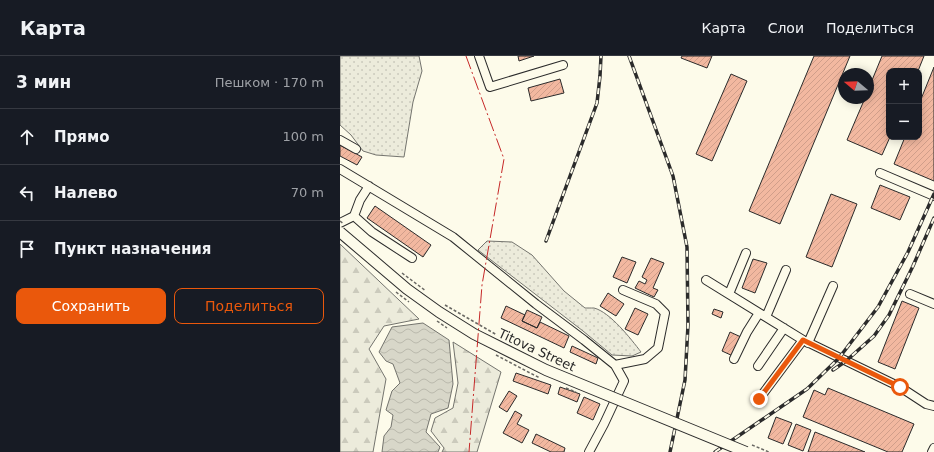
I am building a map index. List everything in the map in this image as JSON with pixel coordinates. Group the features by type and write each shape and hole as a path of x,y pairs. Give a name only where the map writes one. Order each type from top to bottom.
{"main road":[{"name":"Titova Street","path":"341,225 407,289 439,312 474,334 546,370 748,448"}],"lane":[{"path":"479,56 490,87 563,64"},
{"path":"340,140 356,149"},
{"path":"340,169 453,237 615,365 624,381 589,452"},
{"path":"880,174 934,196"},
{"path":"341,225 354,216 360,200 370,186"},
{"path":"354,216 372,232 412,258"},
{"path":"728,294 746,253"},
{"path":"734,359 747,332 762,315 786,270"},
{"path":"706,280 806,342 900,387 926,404 934,406"},
{"path":"759,399 806,342 833,286"},
{"path":"615,365 645,359 658,348 665,314 656,304 623,290"},
{"path":"910,294 934,304"},
{"path":"758,366 784,328"},
{"path":"932,452 934,448"}],"path":[{"path":"402,272 428,293"},
{"path":"445,305 502,338"},
{"path":"748,448 769,452"}],"green space":[{"path":"340,56 419,56 422,71 413,102 404,157 376,155 363,151 351,135 340,125"},
{"path":"487,241 512,242 532,255 564,291 585,308 594,308 607,315 632,340 641,352 632,356 612,355 478,250"},
{"path":"340,244 419,319 384,326 369,349 386,379 373,452 340,452"},
{"path":"453,342 501,372 477,452 442,452 444,448 431,431 435,418 453,408 458,383"}],"water":[{"path":"423,323 449,340 453,384 448,408 431,414 426,432 440,447 438,452 382,452 384,436 391,427 393,415 386,410 392,391 400,383 393,364 386,361 379,352 392,327"}],"building":[{"path":"518,56 534,56 519,61"},
{"path":"682,56 712,56 707,68 681,58"},
{"path":"814,56 850,56 845,68 838,68 838,85 780,224 749,211"},
{"path":"882,56 924,56 919,68 886,68 886,140 889,140 882,155 847,140 862,104 874,104 874,75"},
{"path":"934,67 934,181 894,164 904,140 922,140 922,97"},
{"path":"731,74 747,81 712,161 696,154"},
{"path":"560,79 564,93 531,101 528,88"},
{"path":"340,145 362,157 357,165 340,156"},
{"path":"880,185 910,197 900,220 871,208"},
{"path":"831,194 857,204 832,267 806,257"},
{"path":"375,206 431,245 423,257 367,218"},
{"path":"622,257 636,262 627,283 613,277"},
{"path":"651,258 664,263 653,288 658,290 654,297 635,288 639,281 645,284 647,280 642,277"},
{"path":"753,259 767,263 755,293 742,288"},
{"path":"608,293 624,304 616,316 600,306"},
{"path":"902,301 919,308 895,369 878,362"},
{"path":"506,306 525,315 522,321 537,328 540,322 569,336 564,348 501,318"},
{"path":"635,308 648,314 638,335 625,329"},
{"path":"714,309 723,312 721,318 712,314"},
{"path":"527,310 542,317 537,328 522,321"},
{"path":"730,332 741,337 733,356 722,351"},
{"path":"572,346 598,358 596,364 570,352"},
{"path":"516,373 551,385 548,394 513,381"},
{"path":"560,387 580,394 577,402 558,394"},
{"path":"828,388 914,424 902,452 888,452 803,417 814,390 825,395"},
{"path":"509,391 517,396 507,412 499,407"},
{"path":"584,397 600,404 593,420 577,413"},
{"path":"515,411 522,415 517,424 529,430 522,443 503,433"},
{"path":"776,417 792,423 783,444 768,438"},
{"path":"796,424 811,430 803,451 788,445"},
{"path":"815,432 865,452 808,452"},
{"path":"536,434 565,448 564,452 551,452 532,443"}],"railway":[{"path":"546,241 597,103 601,56"},
{"path":"629,56 673,176 687,247 688,325 685,380 670,452"},
{"path":"715,452 807,389 839,358 878,307 908,252 934,194"},
{"path":"833,370 846,361 874,336 889,315 934,218"}],"power":[{"path":"466,56 504,159 482,285 469,452"}],"route":[{"path":"759,399 803,340 900,387"}]}
